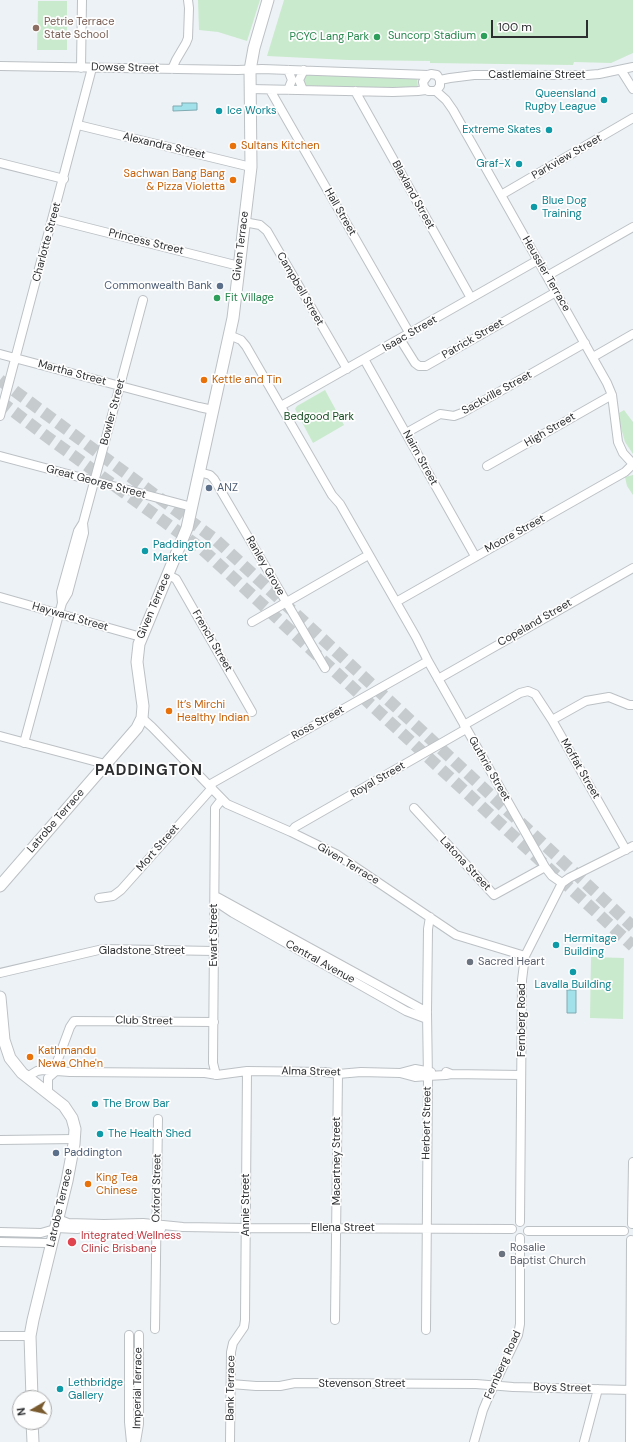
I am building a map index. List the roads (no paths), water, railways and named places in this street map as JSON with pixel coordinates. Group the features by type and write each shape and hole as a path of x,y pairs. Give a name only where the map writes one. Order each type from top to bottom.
{"main road":[{"name":"Given Terrace","path":"142,718 143,706 137,658 141,636 186,533 229,335 239,266 250,167 250,70 254,48 268,0"},
{"name":"Latrobe Terrace","path":"0,886 137,728 142,718"},
{"name":"Latrobe Terrace","path":"0,997 2,1036 5,1048 10,1058 17,1068 27,1077 61,1103 70,1113 74,1124 74,1139 67,1181 30,1336 32,1390"},
{"path":"32,1430 33,1442"}],"street":[{"path":"81,68 82,0"},
{"path":"172,69 188,38 188,0"},
{"name":"Dowse Street","path":"0,66 250,70"},
{"name":"Castlemaine Street","path":"440,80 474,75 587,75 633,67"},
{"name":"Charlotte Street","path":"0,416 64,179 92,68"},
{"path":"250,70 431,74 437,75 440,80 440,86 436,91 431,92 426,90 355,91 250,89"},
{"path":"288,70 292,80 288,90"},
{"path":"303,90 299,80 304,70"},
{"path":"621,70 633,89"},
{"path":"426,90 423,82 428,75"},
{"name":"Hall Street","path":"270,90 410,334"},
{"name":"Blaxland Street","path":"355,91 471,298"},
{"name":"Heussler Terrace","path":"436,91 446,100 453,110 608,383 612,395 618,442 622,453 633,464"},
{"name":"Parkview Street","path":"501,195 633,118"},
{"name":"Alexandra Street","path":"78,125 250,167"},
{"path":"0,163 64,179"},
{"name":"Princess Street","path":"53,219 239,266"},
{"name":"Campbell Street","path":"244,222 260,225 266,231 347,369"},
{"path":"547,276 633,227"},
{"name":"Isaac Street","path":"281,406 538,260"},
{"name":"Patrick Street","path":"400,339 415,363 419,366 426,366 556,292"},
{"name":"Bowler Street","path":"24,743 62,603 61,592 78,531 83,523 143,300"},
{"path":"593,357 633,334"},
{"name":"Guthrie Street","path":"229,335 240,339 244,343 332,495 340,504 545,867 552,876 562,883"},
{"name":"Sackville Street","path":"406,433 438,415 442,414 454,416 462,413 585,343"},
{"name":"Martha Street","path":"0,354 213,410"},
{"name":"Nairn Street","path":"364,359 475,556"},
{"name":"High Street","path":"487,466 612,395"},
{"name":"Great George Street","path":"0,456 192,507"},
{"name":"Moore Street","path":"396,602 625,472 633,464"},
{"name":"Ranley Grove","path":"199,472 210,475 214,479 325,668"},
{"name":"Guthrie Street","path":"332,495 335,506 412,639 422,650"},
{"path":"252,622 365,557"},
{"name":"Copeland Street","path":"438,679 633,568"},
{"name":"French Street","path":"168,575 176,579 252,712"},
{"name":"Hayward Street","path":"0,597 141,636"},
{"name":"Ross Street","path":"210,787 428,661"},
{"name":"Royal Street","path":"291,832 295,827 520,693 531,691"},
{"name":"Moffat Street","path":"531,691 538,697 629,848"},
{"path":"552,720 586,700 609,697 629,705 633,704"},
{"name":"Given Terrace","path":"142,718 222,799 234,808 291,832 336,854 456,935 525,956"},
{"path":"0,736 106,764"},
{"name":"Mort Street","path":"99,898 110,897 121,890 210,787"},
{"name":"Ewart Street","path":"216,1073 214,1063 215,812 222,799"},
{"name":"Latona Street","path":"414,808 494,895 545,867"},
{"path":"562,883 629,848"},
{"name":"Fernberg Road","path":"520,1222 522,980 525,956 562,883"},
{"name":"Central Avenue","path":"215,900 224,900 427,1016"},
{"name":"Herbert Street","path":"426,1330 427,1016 428,929 430,917"},
{"name":"Gladstone Street","path":"0,973 103,949 214,951"},
{"name":"Club Street","path":"56,1071 56,1064 71,1024 74,1021 214,1022"},
{"name":"Alma Street","path":"27,1077 40,1070 205,1074 216,1073 233,1068 247,1071 325,1072 338,1074 353,1072 400,1073 415,1069 427,1073 442,1071 451,1074 521,1075"},
{"path":"48,1093 48,1078 56,1071"},
{"name":"Annie Street","path":"238,1336 244,1327 245,1320 247,1071"},
{"name":"Macartney Street","path":"336,1320 338,1074"},
{"name":"Oxford Street","path":"155,1330 158,1119"},
{"path":"0,1140 74,1139"},
{"path":"624,1231 628,1226 633,1224 633,1162"},
{"path":"520,1222 525,1224 528,1231 524,1237 520,1238 515,1236 512,1229 516,1223 520,1222"},
{"name":"Ellena Street","path":"56,1225 104,1224 157,1227"},
{"name":"Ellena Street","path":"80,1228 104,1224"},
{"path":"0,1232 40,1232 56,1225"},
{"name":"Ellena Street","path":"56,1225 108,1230 174,1226 336,1229 512,1229"},
{"path":"528,1231 624,1231"},
{"path":"624,1231 625,1236 632,1240 630,1442"},
{"name":"Fernberg Road","path":"474,1442 483,1410 518,1335 520,1324 520,1238"},
{"path":"0,1242 52,1244"},
{"name":"Imperial Terrace","path":"129,1334 129,1422 131,1442"},
{"name":"Imperial Terrace","path":"136,1442 139,1421 139,1335"},
{"path":"0,1336 30,1336"},
{"name":"Bank Terrace","path":"230,1442 231,1352 233,1343 238,1336"},
{"name":"Stevenson Street","path":"231,1384 256,1386 280,1386 295,1383 476,1384 494,1386"},
{"name":"Boys Street","path":"494,1386 630,1390"},
{"path":"584,1442 598,1389"}],"water":[{"path":"182,103 197,103 197,110 173,111 173,106 182,106"},
{"path":"567,990 576,990 576,1013 567,1013"}],"tunnel":[{"path":"0,380 216,540 633,927"},
{"path":"0,401 202,549 633,946"}],"place":[{"name":"Petrie Terrace State School","path":"36,28"},
{"name":"Suncorp Stadium","path":"484,36"},
{"name":"PCYC Lang Park","path":"377,37"},
{"name":"Queensland Rugby League","path":"604,100"},
{"name":"Ice Works","path":"219,111"},
{"name":"Extreme Skates","path":"549,130"},
{"name":"Sultans Kitchen","path":"233,146"},
{"name":"Graf-X","path":"519,164"},
{"name":"Sachwan Bang Bang & Pizza Violetta","path":"233,180"},
{"name":"Blue Dog Training","path":"534,207"},
{"name":"Commonwealth Bank","path":"220,286"},
{"name":"Fit Village","path":"217,298"},
{"name":"Kettle and Tin","path":"204,380"},
{"name":"ANZ","path":"209,488"},
{"name":"Paddington Market","path":"145,551"},
{"name":"It’s Mirchi Healthy Indian","path":"169,711"},
{"name":"Hermitage Building","path":"556,945"},
{"name":"Sacred Heart","path":"470,962"},
{"name":"Lavalla Building","path":"573,972"},
{"name":"Kathmandu Newa Chhe'n","path":"30,1057"},
{"name":"The Brow Bar","path":"95,1104"},
{"name":"The Health Shed","path":"100,1134"},
{"name":"Paddington","path":"56,1153"},
{"name":"King Tea Chinese","path":"88,1184"},
{"name":"Integrated Wellness Clinic Brisbane","path":"72,1242"},
{"name":"Rosalie Baptist Church","path":"502,1254"},
{"name":"Lethbridge Gallery","path":"60,1389"}],"district":[{"name":"PADDINGTON","path":"149,771"}],"park label":[{"name":"Bedgood Park","path":"319,417"}]}
